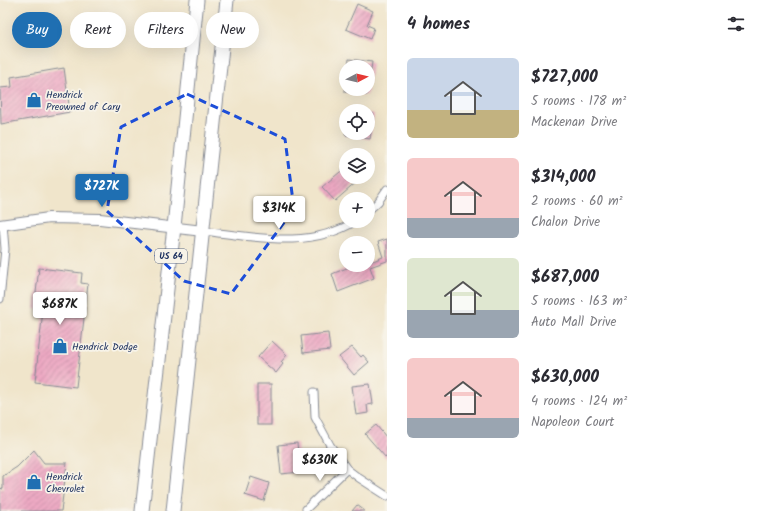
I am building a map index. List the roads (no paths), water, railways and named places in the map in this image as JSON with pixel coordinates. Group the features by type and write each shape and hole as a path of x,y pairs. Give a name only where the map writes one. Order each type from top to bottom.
{"highway":[{"name":"US 64","path":"142,511 174,227 197,0"},
{"name":"US 64","path":"173,511 227,0"}],"street":[{"path":"375,205 387,189"},
{"path":"0,299 5,249 2,224 49,218 100,219 282,240 316,237 343,228"},
{"path":"314,392 315,417 330,445 347,469 387,496"},
{"path":"306,509 347,469"}],"place":[{"name":"Hendrick Preowned of Cary","path":"34,100"},
{"name":"Hendrick Dodge","path":"60,346"},
{"name":"Hendrick Chevrolet","path":"34,482"}]}
